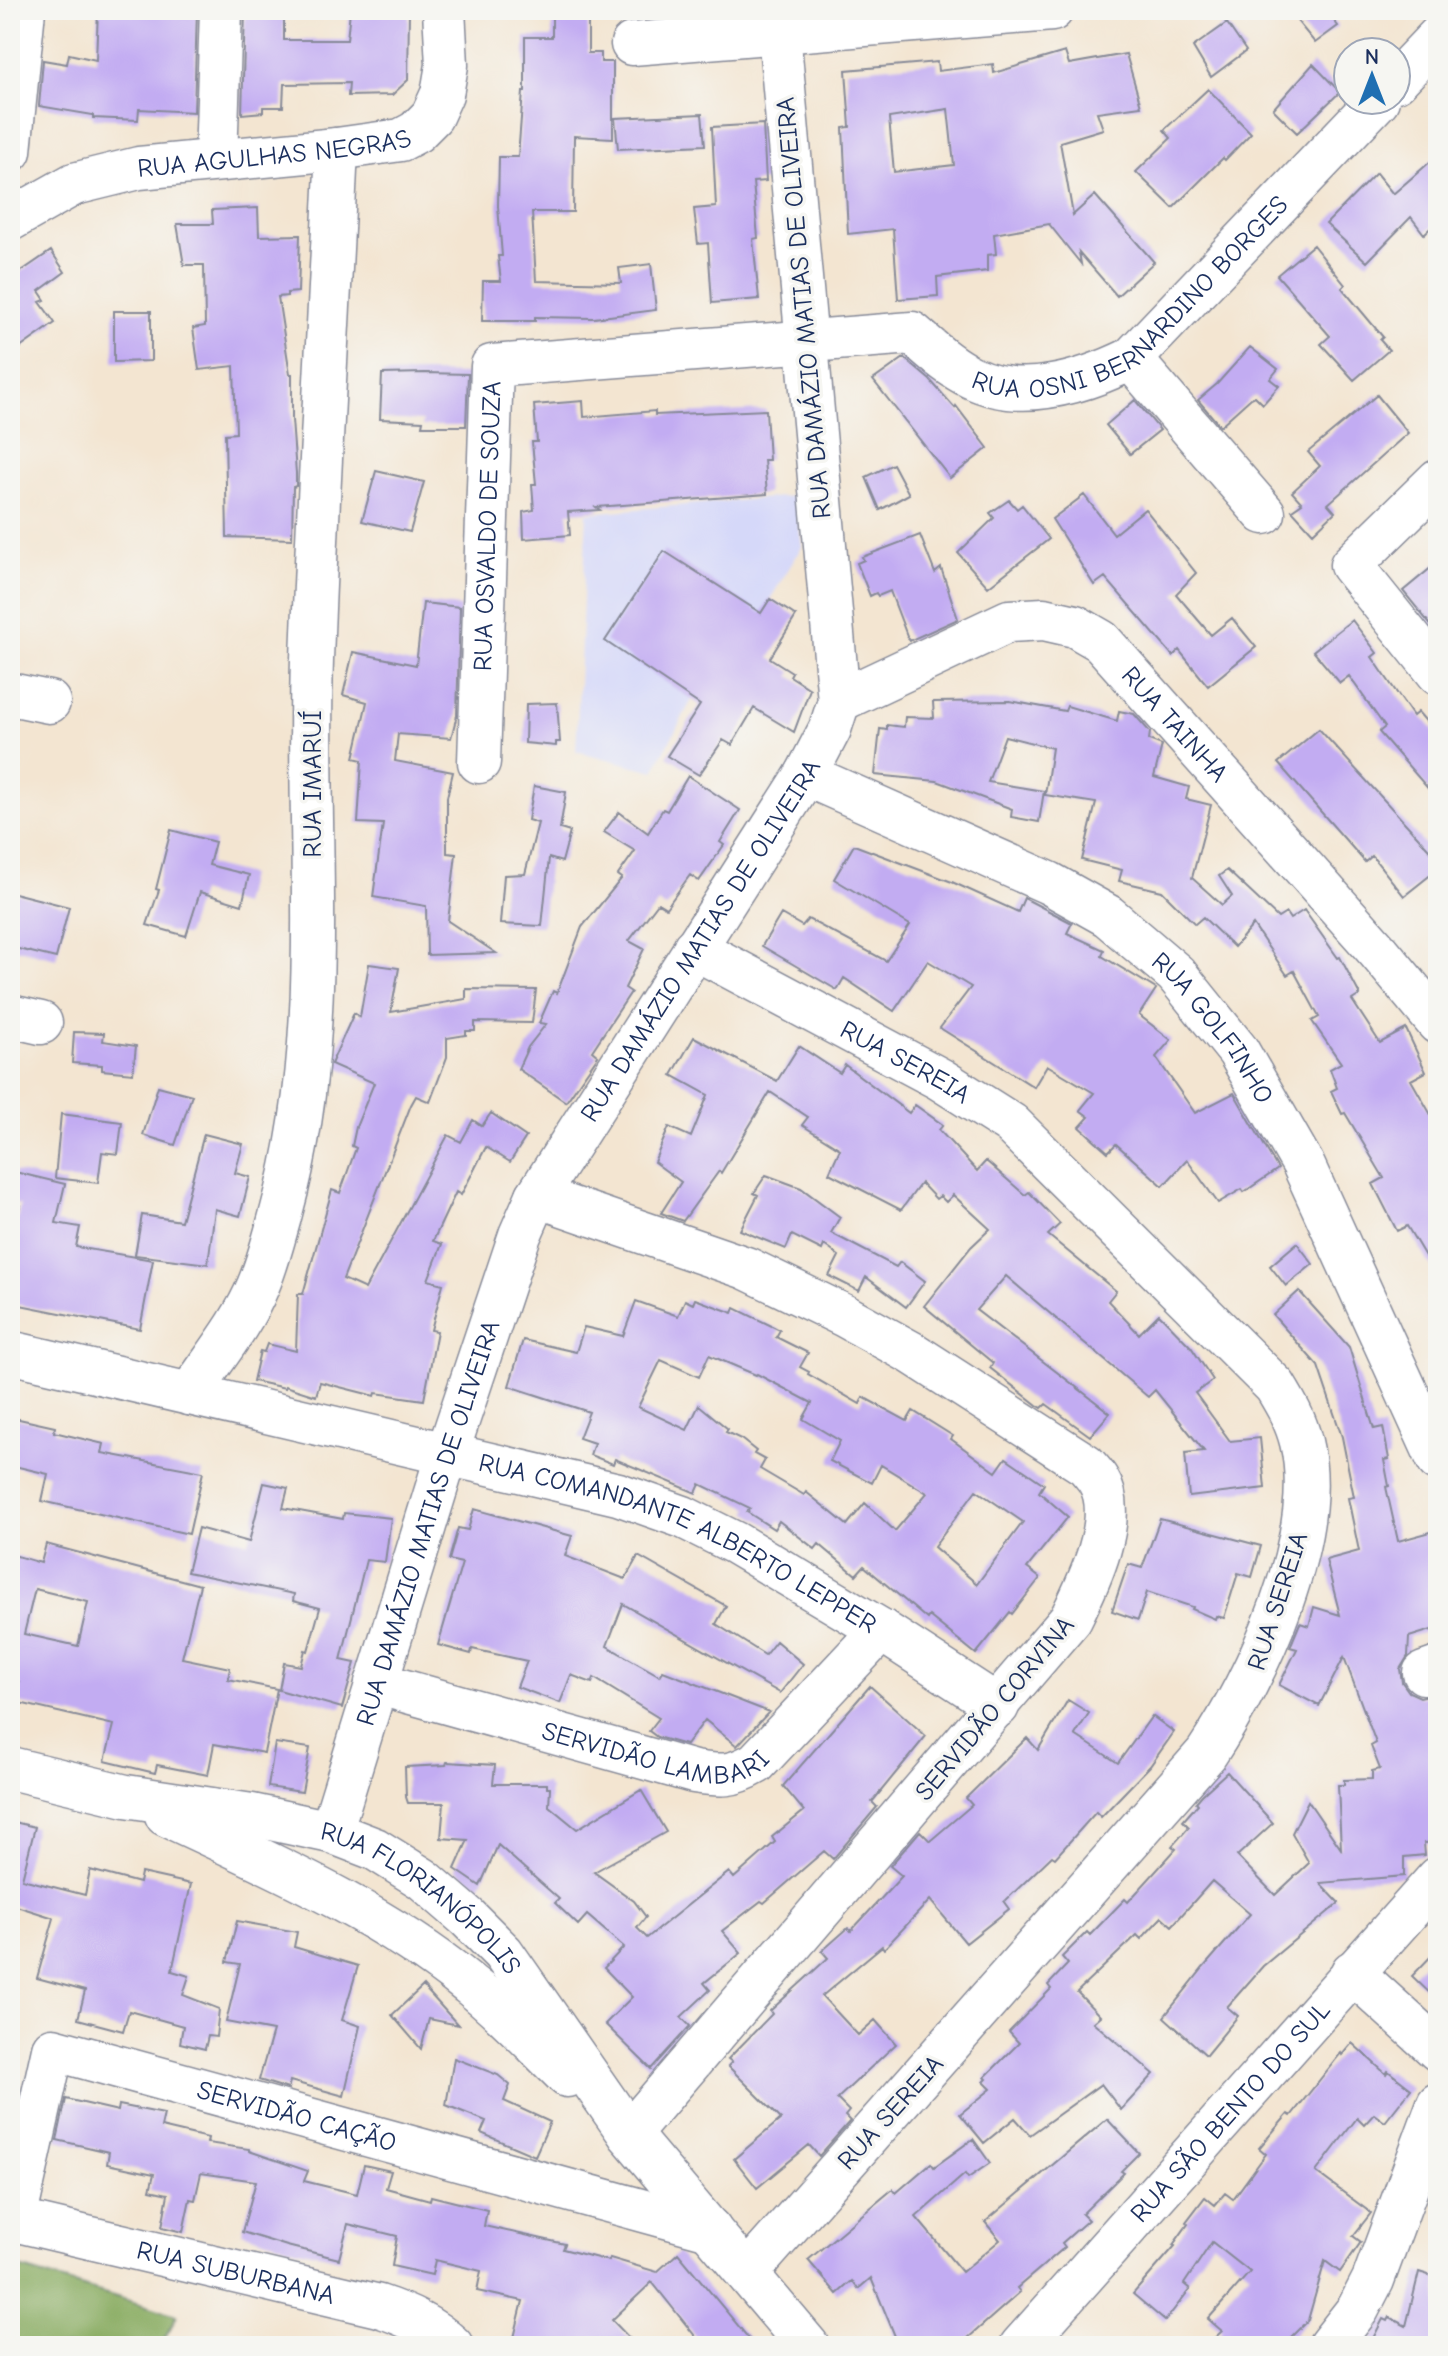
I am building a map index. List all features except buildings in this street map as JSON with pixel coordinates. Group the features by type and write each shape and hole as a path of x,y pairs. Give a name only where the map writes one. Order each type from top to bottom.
{"street":[{"path":"10,151 24,10"},
{"path":"216,160 221,10"},
{"name":"RUA AGULHAS NEGRAS","path":"10,220 74,184 107,174 401,140 416,132 432,116 442,94 447,65 444,10"},
{"path":"632,44 778,21 1052,10"},
{"name":"RUA DAMÁZIO MATIAS DE OLIVEIRA","path":"331,1832 447,1454 520,1235 537,1196 806,775 830,729 839,701 778,21"},
{"path":"1412,64 1438,37"},
{"name":"RUA OSNI BERNARDINO BORGES","path":"805,341 912,333 945,362 973,379 1000,386 1035,388 1070,383 1099,374 1131,359 1363,116"},
{"name":"RUA IMARUÍ","path":"190,1394 257,1290 268,1260 295,1157 308,1057 313,947 312,661 337,149"},
{"name":"RUA OSVALDO DE SOUZA","path":"479,762 492,366 805,341"},
{"path":"1131,359 1264,513"},
{"path":"1438,480 1351,565 1438,673"},
{"name":"RUA TAINHA","path":"839,701 1009,621 1044,619 1075,626 1101,641 1379,952 1438,1023"},
{"name":"RUA GOLFINHO","path":"806,775 1059,889 1108,916 1176,974 1238,1051 1303,1164 1438,1460"},
{"name":"RUA SEREIA","path":"694,948 940,1079 1011,1124 1275,1386 1291,1412 1305,1467 1302,1532 1274,1621 1249,1685 1206,1754 747,2273"},
{"name":"SERVIDÃO CORVINA","path":"537,1196 736,1265 790,1289 912,1353 1086,1465 1099,1482 1105,1505 1102,1545 1091,1580 1071,1618 629,2134"},
{"name":"RUA COMANDANTE ALBERTO LEPPER","path":"10,1352 618,1494 683,1517 735,1543 881,1630 998,1706"},
{"name":"SERVIDÃO LAMBARI","path":"376,1683 694,1772 716,1776 737,1774 756,1763 881,1630"},
{"name":"RUA FLORIANÓPOLIS","path":"10,1768 126,1796 252,1815 331,1832 375,1849 423,1879 503,1953 629,2134 808,2346"},
{"name":"RUA FLORIANÓPOLIS","path":"126,1796 273,1865 386,1926 427,1953 470,1985 629,2134"},
{"name":"RUA SÃO BENTO DO SUL","path":"1021,2346 1438,1878"},
{"path":"1352,1972 1438,2050"},
{"name":"SERVIDÃO CAÇÃO","path":"12,2219 53,2049 710,2229"},
{"path":"1329,2346 1358,2309 1373,2280 1438,2104"},
{"name":"RUA SUBURBANA","path":"12,2219 379,2306 406,2315 438,2333 452,2346"}],"shaded area":[{"path":"795,496 802,547 744,642 726,636 654,771 576,751 587,513"}],"green space":[{"path":"10,2265 177,2315 161,2346 10,2346"}]}
